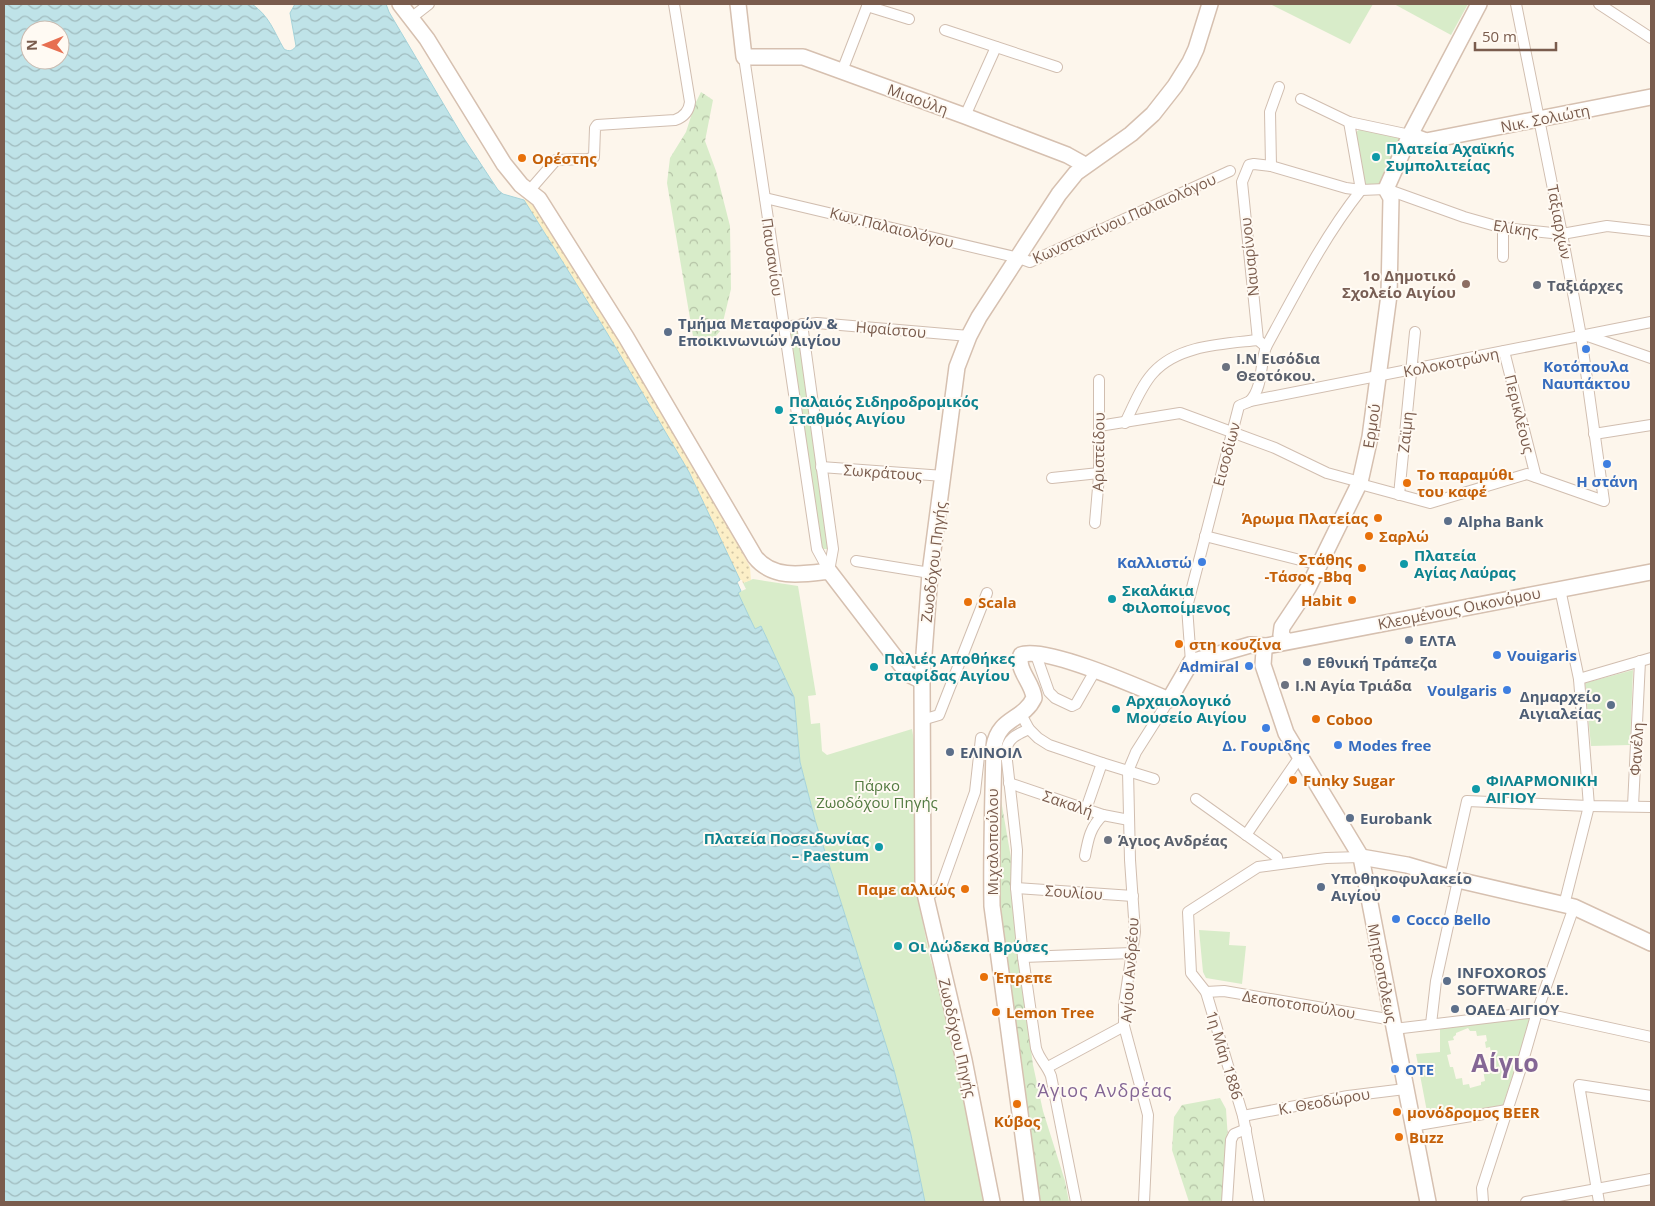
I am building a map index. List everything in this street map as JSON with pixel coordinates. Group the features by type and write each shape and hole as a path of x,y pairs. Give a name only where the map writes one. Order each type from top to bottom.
{"street":[{"path":"400,4 427,39 504,164 521,184 540,199 626,337 755,558 762,566 777,572 792,574 829,571 833,549 802,324"},
{"path":"411,18 429,4"},
{"path":"529,191 556,160 594,156 595,128 597,125 674,120 682,117 687,112 690,102 674,4"},
{"name":"Παυσανίου","path":"738,4 783,327 817,550 829,571 908,674 922,681"},
{"name":"Ζωοδόχου Πηγής","path":"992,1202 964,1060 926,897 923,868 922,681 930,573 957,367 969,336 979,317 1059,194 1076,173 1131,134 1153,114 1176,86 1196,49 1210,4"},
{"path":"1279,86 1270,112 1271,166 1346,188 1361,190 1386,189 1410,135 1479,4"},
{"name":"Ταξιαρχών","path":"1516,4 1582,335 1604,501 1536,477"},
{"path":"1599,4 1651,38"},
{"path":"842,72 868,5 909,20"},
{"path":"945,30 1057,67"},
{"path":"965,116 996,47"},
{"name":"Μιαούλη","path":"744,57 803,57 965,116 1066,155 1086,165"},
{"name":"Νικ. Σολιώτη","path":"1410,135 1426,141 1651,97"},
{"path":"1301,99 1349,122 1410,135"},
{"path":"1349,122 1361,190"},
{"name":"Ναυαρίνου","path":"1262,343 1242,182 1249,165 1271,166"},
{"name":"Κωνσταντίνου Παλαιολόγου","path":"1019,258 1030,262 1230,171"},
{"name":"Ελίκης","path":"1386,189 1464,217 1503,228 1562,234 1607,226 1651,231"},
{"name":"Ερμού","path":"1287,641 1281,635 1282,627 1308,588 1360,483 1370,437 1389,295 1391,198 1386,189"},
{"name":"Εισοδίων","path":"1191,662 1186,613 1239,406 1250,400 1259,383 1262,343 1346,210 1361,190"},
{"name":"Κων.Παλαιολόγου","path":"765,198 1019,258"},
{"path":"1503,228 1503,257"},
{"name":"Ηφαίστου","path":"783,327 817,322 969,336"},
{"name":"Κολοκοτρώνη","path":"1250,400 1651,322"},
{"name":"Ζαϊμη","path":"1397,495 1415,332"},
{"path":"1582,335 1651,358"},
{"path":"1124,423 1152,374 1163,363 1208,345 1262,343"},
{"name":"Περικλέους","path":"1504,351 1536,477"},
{"name":"Αριστείδου","path":"1095,523 1099,473 1099,380"},
{"path":"1099,426 1180,413 1275,448 1327,473 1397,495 1430,503 1528,474 1536,477"},
{"path":"1594,434 1651,425"},
{"name":"Σωκράτους","path":"822,468 944,476"},
{"path":"1052,478 1099,473"},
{"path":"1205,536 1320,565"},
{"path":"856,561 930,573"},
{"name":"Κλεομένους Οικονόμου","path":"1266,646 1651,572"},
{"path":"1483,1202 1482,1188 1569,906 1588,806 1578,679 1560,589"},
{"path":"922,720 939,715 987,593"},
{"path":"1191,662 1250,645 1266,646"},
{"name":"Μητροπόλεως","path":"1266,646 1263,665 1286,733 1299,758 1361,857 1428,1202"},
{"name":"Μιχαλοπούλου","path":"1032,1202 992,906 991,817 996,736 1002,728 1029,706 1034,698 1019,660 1021,655 1024,654 1036,655"},
{"path":"1036,655 1096,670 1169,700"},
{"path":"1036,655 1049,692 1055,698 1072,706 1076,704 1096,670"},
{"path":"1578,679 1651,658"},
{"name":"Φανέλη","path":"1634,806 1640,661"},
{"name":"Αγίου Ανδρέου","path":"1144,1202 1148,1115 1124,1026 1124,1005 1135,932 1128,770 1136,752 1191,662"},
{"path":"1021,714 1029,729 1038,738 1050,744 1154,779"},
{"path":"1029,729 1016,735 1006,745 1017,850 1016,888 1023,957 1036,1048 1041,1060 1048,1067 1060,1113 1076,1202"},
{"path":"926,897 941,887 972,800 981,738"},
{"path":"1246,835 1299,758"},
{"path":"1086,809 1102,763"},
{"name":"Σακαλή","path":"1009,783 1104,815 1129,820"},
{"path":"1196,800 1277,857 1278,864 1326,858 1361,857 1406,865 1569,906 1651,942"},
{"path":"1431,1024 1436,981 1467,801 1651,807"},
{"path":"1084,856 1090,833 1096,821 1104,815"},
{"name":"1η Μάη 1886","path":"1259,1202 1243,1116 1206,992 1191,973 1188,912 1258,867 1278,864"},
{"name":"Σουλίου","path":"1016,888 1133,896"},
{"path":"1023,957 1132,953"},
{"name":"Δεσποτοπούλου","path":"1206,992 1224,991 1394,1024 1431,1024 1537,1012 1651,1037"},
{"path":"1048,1067 1124,1026"},
{"path":"1599,1202 1579,1084 1651,1096"},
{"name":"Κ. Θεοδώρου","path":"1243,1116 1348,1096 1405,1088"},
{"path":"1412,1126 1507,1110"},
{"path":"1227,1202 1231,1140 1234,1134 1246,1128"},
{"path":"1526,1202 1651,1179"}],"green space":[{"path":"1270,4 1373,4 1350,44"},
{"path":"1394,4 1468,4 1451,35"},
{"path":"701,92 713,100 705,141 716,171 730,226 731,289 721,330 708,345 693,336 667,183 670,158 686,132"},
{"name":"Πλατεία Αχαϊκής Συμπολιτείας","path":"1360,129 1403,135 1380,184 1364,184 1355,133"},
{"path":"802,324 833,549 817,549 783,327"},
{"name":"Πάρκο Ζωοδόχου Πηγής","path":"753,579 798,586 816,695 808,696 811,724 820,723 822,751 827,755 912,729 914,741 917,883 921,913 929,954 945,1008 985,1202 925,1202 911,1135 894,1070 815,820 800,762 794,697 761,626 755,629 737,593 746,589 743,583"},
{"path":"1633,670 1630,745 1591,746 1585,683"},
{"path":"996,800 1001,800 1011,858 1013,913 1033,1065 1043,1111 1065,1181 1069,1202 1037,1202 1030,1156 1022,1069 996,904"},
{"path":"1199,930 1230,932 1229,945 1246,946 1242,984 1206,978 1203,972"},
{"path":"1532,1017 1503,1105 1428,1117 1416,1054 1440,1052 1440,1026","holes":["1468,1028 1470,1031 1476,1031 1477,1036 1486,1035 1486,1048 1490,1047 1492,1059 1488,1060 1492,1072 1487,1074 1486,1070 1483,1070 1485,1081 1481,1082 1481,1085 1470,1088 1469,1084 1463,1085 1462,1078 1456,1079 1447,1055 1451,1054 1448,1041 1454,1040 1453,1037 1456,1033"]},
{"path":"1220,1098 1226,1109 1228,1140 1223,1202 1189,1202 1172,1150 1174,1117 1182,1105"}],"sand":[{"path":"528,197 589,286 645,379 750,567 751,580 743,583 740,580 689,472 607,333 524,200"}],"water":[{"path":"4,4 252,4 267,19 284,49 289,51 296,46 290,13 295,4 386,4 463,137 498,190 503,194 524,200 607,333 689,472 740,580 737,582 741,591 738,593 755,629 761,626 794,697 800,762 815,820 894,1070 911,1135 925,1202 4,1202"}],"place":[{"name":"Πλατεία Αχαϊκής Συμπολιτείας","path":"1376,157"},
{"name":"Ορέστης","path":"522,158"},
{"name":"1o Δημοτικό Σχολείο Αιγίου","path":"1466,284"},
{"name":"Ταξιάρχες","path":"1537,285"},
{"name":"Τμήμα Μεταφορών & Εποικινωνιών Αιγίου","path":"668,332"},
{"name":"Κοτόπουλα Ναυπάκτου","path":"1586,349"},
{"name":"Ι.Ν Εισόδια Θεοτόκου.","path":"1226,367"},
{"name":"Παλαιός Σιδηροδρομικός Σταθμός Αιγίου","path":"779,410"},
{"name":"Η στάνη","path":"1607,464"},
{"name":"Το παραμύθι του καφέ","path":"1407,483"},
{"name":"Άρωμα Πλατείας","path":"1378,518"},
{"name":"Alpha Bank","path":"1448,521"},
{"name":"Σαρλώ","path":"1369,536"},
{"name":"Καλλιστώ","path":"1202,562"},
{"name":"Πλατεία Αγίας Λαύρας","path":"1404,564"},
{"name":"Στάθης -Τάσος -Bbq","path":"1362,568"},
{"name":"Σκαλάκια Φιλοποίμενος","path":"1112,599"},
{"name":"Habit","path":"1352,600"},
{"name":"Scala","path":"968,602"},
{"name":"ΕΛΤΑ","path":"1409,640"},
{"name":"στη κουζίνα","path":"1179,644"},
{"name":"Vouigaris","path":"1497,655"},
{"name":"Εθνική Τράπεζα","path":"1307,662"},
{"name":"Admiral","path":"1249,666"},
{"name":"Παλιές Αποθήκες σταφίδας Αιγίου","path":"874,667"},
{"name":"Ι.Ν Αγία Τριάδα","path":"1285,685"},
{"name":"Voulgaris","path":"1507,690"},
{"name":"Δημαρχείο Αιγιαλείας","path":"1611,705"},
{"name":"Αρχαιολογικό Μουσείο Αιγίου","path":"1116,709"},
{"name":"Coboo","path":"1316,719"},
{"name":"Δ. Γουριδης","path":"1266,728"},
{"name":"Modes free","path":"1338,745"},
{"name":"ΕΛΙΝΟΙΛ","path":"950,752"},
{"name":"Funky Sugar","path":"1293,780"},
{"name":"ΦΙΛΑΡΜΟΝΙΚΗ ΑΙΓΙΟΥ","path":"1476,789"},
{"name":"Eurobank","path":"1350,818"},
{"name":"Άγιος Ανδρέας","path":"1108,840"},
{"name":"Πλατεία Ποσειδωνίας – Paestum","path":"879,847"},
{"name":"Υποθηκοφυλακείο Αιγίου","path":"1321,887"},
{"name":"Παμε αλλιώς","path":"965,889"},
{"name":"Cocco Bello","path":"1396,919"},
{"name":"Οι Δώδεκα Βρύσες","path":"898,946"},
{"name":"Έπρεπε","path":"984,977"},
{"name":"INFOXOROS SOFTWARE A.E.","path":"1447,981"},
{"name":"ΟΑΕΔ ΑΙΓΙΟΥ","path":"1455,1009"},
{"name":"Lemon Tree","path":"996,1012"},
{"name":"ΟΤΕ","path":"1395,1069"},
{"name":"Κύβος","path":"1017,1104"},
{"name":"μονόδρομος BEER","path":"1397,1112"},
{"name":"Buzz","path":"1399,1137"}],"district":[{"name":"Αίγιο","path":"1505,1062"},
{"name":"Άγιος Ανδρέας","path":"1105,1090"}]}
